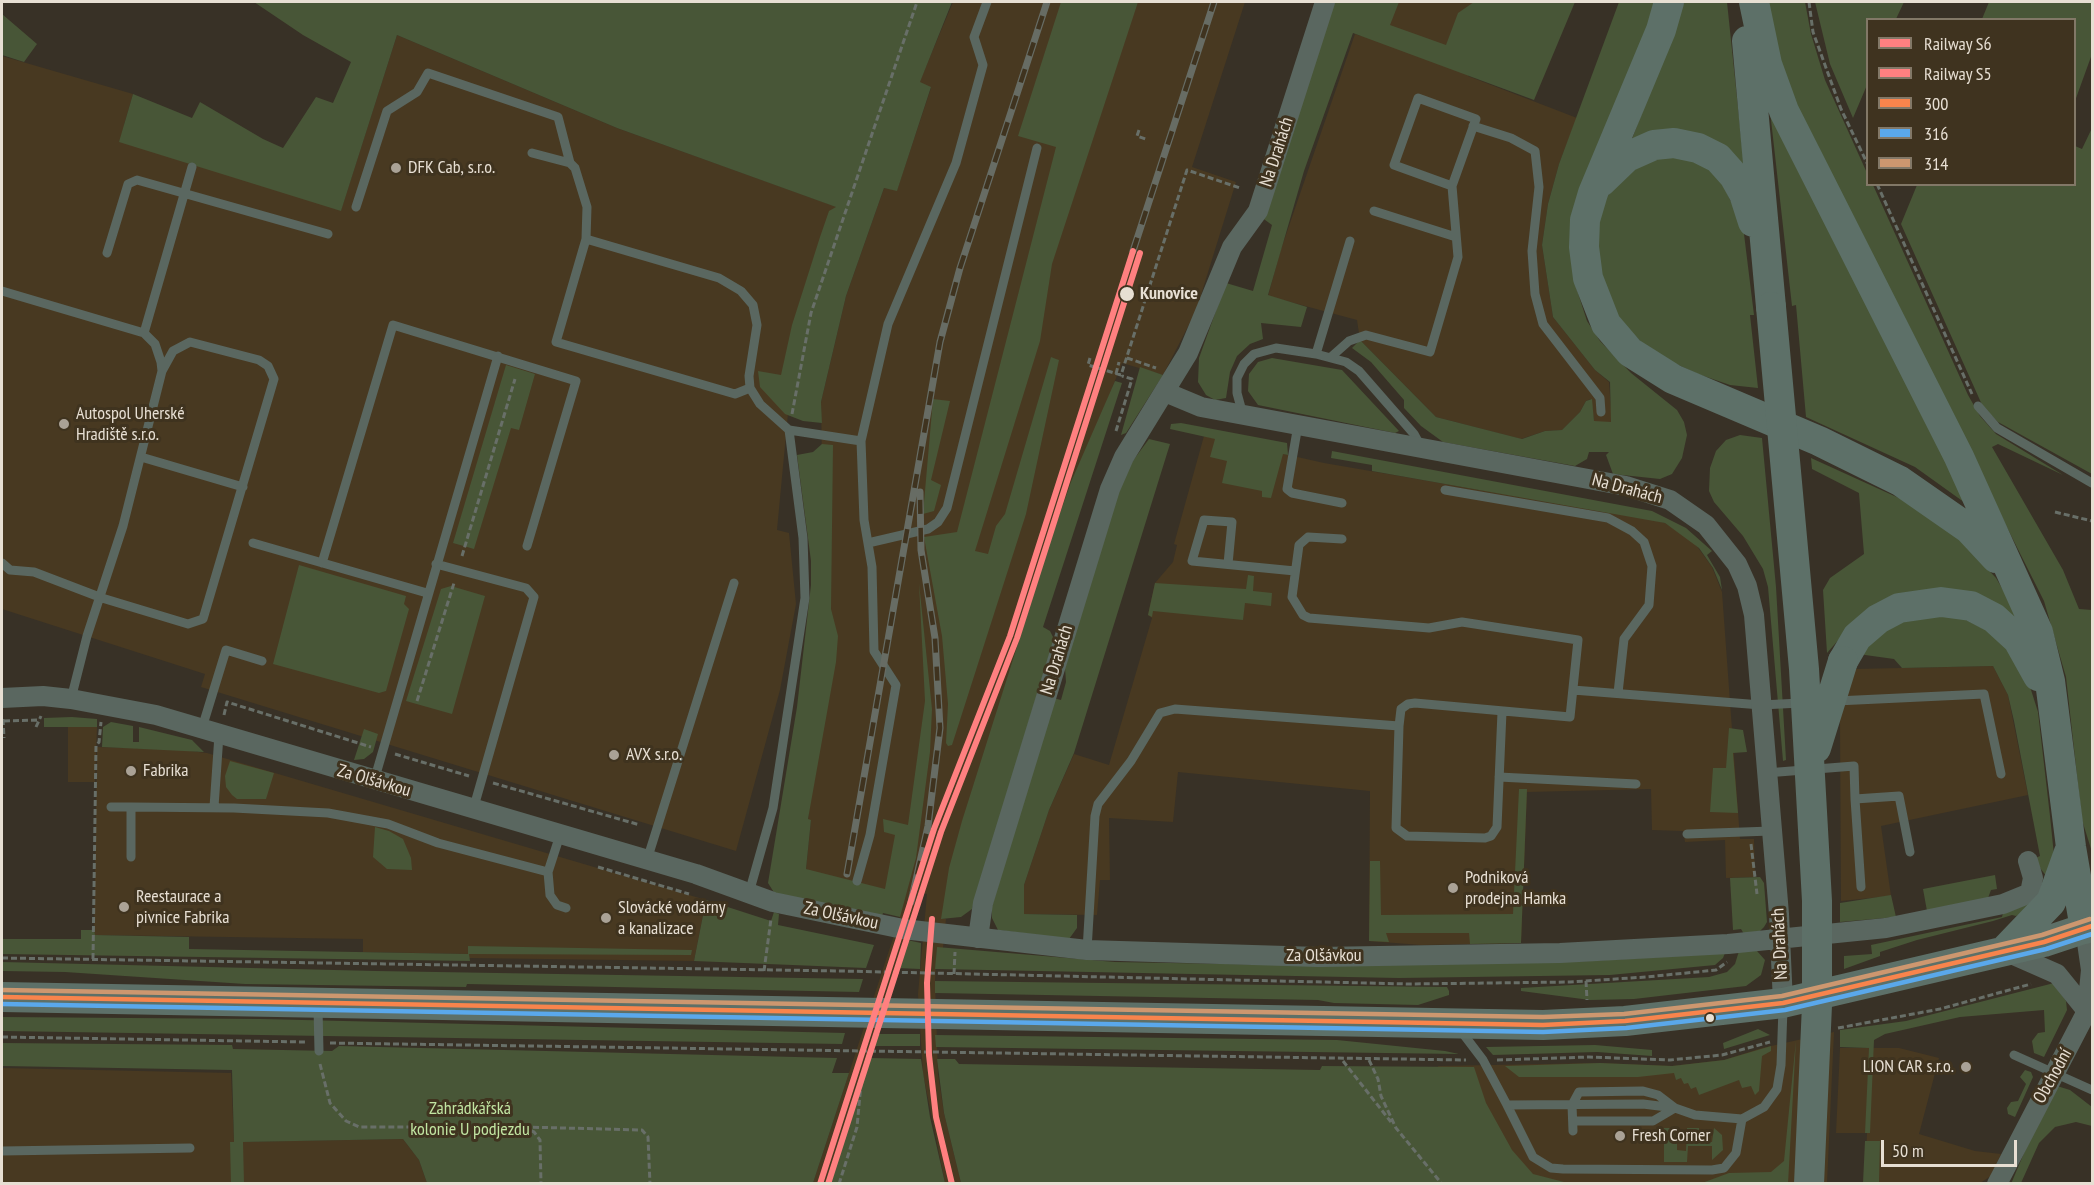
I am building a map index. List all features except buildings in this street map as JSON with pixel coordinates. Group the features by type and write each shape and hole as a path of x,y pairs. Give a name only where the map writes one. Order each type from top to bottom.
{"main road":[{"path":"1669,2 1661,30 1594,191 1585,220 1584,237 1590,286 1606,324 1630,352 1673,379 1862,461 1917,492 1944,510 1979,539 1994,555 2024,600"},
{"path":"1744,2 1788,469 1810,768 1817,901 1817,971 1809,1184"},
{"path":"2,997 1543,1025 1615,1022 1783,1003 2004,951 2089,927 2071,847 2048,675 2038,632 1959,457 1784,111 1767,64 1754,2"},
{"path":"1594,191 1618,164 1654,145 1684,144 1709,152 1734,176 1748,203 1771,307"},
{"path":"1810,768 1843,661 1857,638 1867,627 1899,608 1941,602 1977,609 2003,625 2024,649 2042,686 2057,741"},
{"path":"2071,847 2092,869"},
{"path":"2004,951 2051,902 2071,847"}],"street":[{"name":"Na Drahách","path":"978,939 983,903 1110,489 1130,448 1176,375 1204,318 1232,247 1258,211 1325,2"},
{"name":"Na Drahách","path":"1165,392 1201,407 1626,486 1658,495 1698,518 1731,554 1747,585 1754,615 1783,1003"},
{"name":"Za Olšávkou","path":"2,698 43,696 71,699 156,715 647,860 773,902 903,929 1087,950 1319,957 1560,953 1728,944 1886,928 2003,904 2030,892 2033,878 2028,861"},
{"name":"Obchodní","path":"1998,1184 2053,1072 2090,1006 2089,927"},
{"path":"2004,951 2057,974 2090,1006"}],"lane":[{"path":"857,881 870,835 896,685 874,651 872,577 861,441 888,324 956,163 983,65 974,37 987,2"},
{"path":"357,207 387,111 417,92 428,73 558,117 570,163 580,176 588,223 586,239 556,342 735,394 750,388"},
{"path":"1330,357 1349,341 1366,335 1430,352 1458,257 1452,186 1476,119 1418,98 1394,165 1452,186"},
{"path":"1473,126 1511,138 1535,151 1539,187 1532,251 1535,294 1543,324 1600,398 1601,412"},
{"path":"868,543 928,529 938,522 947,508 1037,148"},
{"path":"532,153 570,163"},
{"path":"144,333 192,167"},
{"path":"107,253 128,184 137,180 328,234"},
{"path":"1374,211 1456,237"},
{"path":"586,239 719,278 741,291 753,305 757,325 749,376 750,388 760,404 789,430 861,441"},
{"path":"1316,354 1350,241"},
{"path":"2,291 144,333 155,344 162,371"},
{"path":"322,563 393,325 576,381 527,546"},
{"path":"2,563 10,570 34,572 102,597 188,624 203,619 274,384 268,366 260,360 190,342 173,351 162,371 141,457 102,597 87,636 71,699"},
{"path":"1243,415 1237,393 1238,378 1244,364 1254,354 1276,348 1316,354 1346,362 1359,371 1414,434 1421,447"},
{"path":"374,781 498,356"},
{"path":"1978,406 1997,428 2092,483"},
{"path":"1298,425 1286,484 1288,490 1342,503"},
{"path":"749,893 773,808 805,598 803,538 789,430"},
{"path":"141,457 243,487"},
{"path":"1445,490 1608,518 1627,527 1644,542 1652,566 1649,605 1624,639 1618,693"},
{"path":"1228,564 1232,522 1204,520 1192,561 1295,571"},
{"path":"1342,539 1308,537 1299,545 1293,603 1303,615 1309,618 1429,628 1462,622 1578,640 1570,717 1408,704 1400,712 1395,823 1403,834 1480,838 1491,836 1497,826 1502,712"},
{"path":"253,543 427,593"},
{"path":"436,564 529,590 534,602 473,810"},
{"path":"647,860 734,583"},
{"path":"214,807 211,731 226,650 262,661"},
{"path":"1574,690 1761,705 1984,694 2001,774"},
{"path":"1087,950 1098,804 1131,761 1160,713 1175,709 1399,726"},
{"path":"1766,773 1854,766 1861,886"},
{"path":"1499,777 1635,784"},
{"path":"1855,799 1899,796 1910,852"},
{"path":"111,807 214,807 328,813 388,824 438,843 548,872"},
{"path":"130,807 131,856"},
{"path":"1687,834 1771,831"},
{"path":"560,835 548,872 550,894 557,904 566,908"},
{"path":"318,1002 319,1046"},
{"path":"1507,1105 1643,1104 1675,1108 1695,1115 1742,1119 1764,1107 1777,1089 1782,1065 1783,1003"},
{"path":"1455,1024 1484,1060 1533,1157 1551,1168 1712,1170 1724,1168 1737,1153 1742,1119"},
{"path":"2014,1055 2092,1090"},
{"path":"1572,1105 1573,1126 1653,1121 1675,1108"},
{"path":"2,1151 190,1148"},
{"path":"1573,1158 1573,1169"}],"path":[{"path":"789,430 811,313 917,2"},
{"path":"1809,2 1813,32 1841,109 1866,161"},
{"path":"1139,130 1137,136 1148,140"},
{"path":"1121,375 1187,170 1240,188"},
{"path":"1878,186 1978,406"},
{"path":"1090,358 1088,365 1132,379 1116,432 1120,440 1130,448"},
{"path":"1127,358 1176,375"},
{"path":"1116,374 1119,362"},
{"path":"417,701 515,379"},
{"path":"2055,512 2092,521"},
{"path":"211,731 227,702 384,751 640,825"},
{"path":"93,960 96,746 99,742 101,717"},
{"path":"4,738 3,719 37,720"},
{"path":"1743,842 1751,841 1757,897"},
{"path":"764,971 773,902"},
{"path":"2,958 1455,985 1586,981 1716,970 1729,960 1728,944"},
{"path":"954,974 955,950"},
{"path":"1586,981 1587,1002"},
{"path":"2,1037 319,1046 1484,1060"},
{"path":"1589,1045 1589,1057"},
{"path":"319,1046 321,1070 330,1103 346,1121 359,1127 522,1126 642,1130 648,1137 650,1184"},
{"path":"1714,1051 1715,1056"},
{"path":"1343,1060 1442,1184"},
{"path":"1368,1060 1378,1079 1381,1096 1396,1128"},
{"path":"839,1184 857,1127 862,1073"},
{"path":"522,1126 534,1132 540,1140 541,1184"}],"shaded area":[{"path":"953,2 1245,2 1192,167 1236,182 1196,311 1163,375 1122,363 1105,406 942,919 946,919 943,948 937,948 935,981 938,1074 944,1113 961,1183 945,1183 923,1074 918,994 927,894 922,893 827,1183 813,1183 900,917 806,869 811,820 808,820 831,598 822,462 821,402 846,296 884,188 897,190 931,88 919,83"},
{"path":"1350,2 1501,2 1468,76 1577,118 1559,164 1548,204 1542,245 1553,317 1595,370 1609,382 1612,423 1594,422 1591,399 1586,401 1580,412 1562,430 1545,431 1521,439 1436,417 1360,340 1357,320 1268,296 1280,252 1355,34 1361,36"},
{"path":"397,35 617,128 837,207 789,403 777,530 789,533 796,604 780,690 736,851 201,687 205,674 2,609 2,56 133,94 124,125 341,210"},
{"path":"1204,436 1324,463 1655,520 1665,523 1694,542 1712,567 1722,592 1740,839 1754,839 1755,877 1726,878 1725,840 1685,842 1683,831 1652,830 1651,789 1527,792 1521,943 1421,945 1369,941 1370,791 1178,772 1173,822 1109,818 1110,880 1100,880 1097,915 1024,914 1024,885 1049,810 1074,754 1109,765 1152,618 1148,615 1155,583 1173,562 1177,545 1174,544"},
{"path":"1993,666 2008,695 2028,795 1881,826 1891,896 1841,901 1840,719 1855,669"},
{"path":"68,727 97,727 95,782 68,782"},
{"path":"97,747 173,749 207,753 706,900 694,961 469,958 468,954 363,952 363,939 94,935"},
{"path":"1834,1032 1827,1183 1463,1183 1438,1066 1600,1063 1672,1066 1724,1060 1762,1048"},
{"path":"1840,1048 1899,1048 1939,1058 1919,1134 1975,1151 2001,1154 1991,1176 1980,1183 1865,1183 1867,1133 1836,1133"},
{"path":"2,1068 231,1073 234,1142 403,1139 419,1160 427,1183 2,1184"}],"green space":[{"path":"254,2 952,2 920,82 931,87 897,191 884,188 846,296 821,402 822,423 803,421 785,414 760,387 758,371 781,375 792,325 820,237 829,211 836,207 617,128 397,35 341,211 119,142 133,94 192,118 200,102 263,139 283,148 316,97 333,103 351,62 303,35"},
{"path":"1061,2 1138,2 1052,264 1040,341 975,551 988,554 996,526 1005,514 1051,357 1059,360 1026,514 952,745 948,746 946,743 948,704 942,636 924,537 957,532 1056,147 1018,136"},
{"path":"1333,2 1399,2 1390,25 1446,45 1458,13 1474,2 1575,2 1534,100 1353,33 1304,171 1268,295 1307,307 1301,327 1261,323 1263,339 1250,344 1237,356 1230,372 1226,398 1215,400 1206,395 1198,382 1199,358 1226,283 1253,291 1272,225 1261,217"},
{"path":"1619,2 1656,2 1576,287 1587,321 1600,341 1631,373 1677,410 1684,422 1687,435 1682,458 1672,474 1660,479 1613,474 1606,455 1609,452 1589,452 1587,459 1575,466 1443,442 1421,426 1404,408 1404,400 1371,362 1352,348 1360,340 1436,417 1522,439 1545,431 1562,430 1580,412 1586,401 1592,399 1594,421 1611,422 1610,382 1595,370 1553,317 1542,245 1548,204 1559,164"},
{"path":"1684,2 1727,2 1744,165 1632,139"},
{"path":"1764,2 1805,2 1811,34 1825,80 1866,171 1866,186 1873,186 1968,395 1980,416 1996,434 2063,475 1998,444 1992,447 2063,570 2079,609 2092,610 2092,852 2082,820 2066,677 2044,601 1784,84"},
{"path":"1815,2 1904,2 1896,18 1866,18 1866,87 1853,118 1830,64"},
{"path":"1989,2 2092,2 2092,54 2076,98 2076,18 1982,18"},
{"path":"2,14 37,44 24,62 2,55"},
{"path":"1770,111 1968,505 1915,467 1806,417 1796,305 1792,306"},
{"path":"2092,128 2092,474 1998,422 1983,407 1901,224 1917,186 2076,186 2076,146 2082,149"},
{"path":"1673,153 1716,171 1743,226 1754,315 1750,315 1758,388 1730,385 1698,374 1661,357 1647,348 1616,316 1598,263 1599,217 1605,199 1634,165"},
{"path":"1272,358 1342,370 1399,431 1395,433 1258,405 1248,391 1249,374 1258,362"},
{"path":"506,365 535,374 519,430 511,428 474,549 453,543"},
{"path":"1140,367 1163,375 1126,433 1121,435"},
{"path":"1115,381 1122,383 1043,627 1050,631 1054,639 972,909 961,917 941,919 949,868 962,821 1051,539 1071,482"},
{"path":"933,399 950,401 931,480 941,485 934,511 923,514"},
{"path":"1181,423 1287,443 1288,455 1283,454 1271,498 1262,497 1262,491 1222,483 1227,461 1210,457 1215,439 1170,429 1171,424"},
{"path":"1740,435 1762,438 1776,587 1786,760 1783,761 1768,587 1763,569 1743,536 1714,502 1709,491 1710,468 1716,451 1726,440"},
{"path":"1149,439 1170,444 1074,753 1049,810 1024,885 1024,914 1077,915 1077,928 1069,939 998,930 992,918 992,906 1053,698 1061,700 1066,682 1065,668 1113,505 1129,466"},
{"path":"822,444 833,445 831,609 838,636 836,662 808,819 811,820 806,869 885,889 895,835 884,832 883,819 908,825 925,701 919,583 932,709 930,752 916,858 900,917 883,913 882,916 775,894 768,883 797,707 811,585 811,561 797,455 813,452"},
{"path":"1332,451 1652,511 1686,528 1712,551 1707,555 1720,577 1722,590 1713,568 1699,548 1665,523 1372,471 1372,465 1331,458"},
{"path":"1811,458 1901,499 1950,529 1996,578 2027,630 1978,599 1841,637 1827,653 1823,590 1830,578 1864,554 1859,493 1812,469"},
{"path":"299,565 406,596 404,604 409,609 386,691 379,693 273,664"},
{"path":"1248,575 1254,576 1253,591 1272,593 1271,606 1245,603 1243,620 1153,611 1152,617 1148,615 1155,583 1246,589"},
{"path":"451,586 485,596 452,714 406,701 441,589"},
{"path":"1907,616 1958,616 1999,636 2026,674 2038,712 2050,816 2054,855 2047,877 2033,859 2040,856 2014,721 2008,695 1993,666 1902,668 1894,659 1858,654 1863,646"},
{"path":"44,718 97,719 97,727 44,727"},
{"path":"111,722 133,726 133,742 139,742 139,727 192,740 204,752 102,747 103,727"},
{"path":"1729,728 1743,730 1747,752 1733,753 1738,813 1710,812 1713,768 1726,768"},
{"path":"364,729 378,734 373,752 364,759 354,760"},
{"path":"230,761 274,773 266,799 237,799 232,795 226,787 225,776"},
{"path":"1519,789 1527,789 1521,943 1470,944 1469,933 1386,933 1389,942 1369,941 1370,861 1380,861 1381,915 1513,914"},
{"path":"375,827 389,831 403,839 411,858 412,870 387,869 373,857"},
{"path":"1995,875 1997,889 1991,890 1988,898 1927,911 1923,889"},
{"path":"1760,877 1764,883 1767,922 1760,931 1744,934 1741,929 1733,930 1730,878"},
{"path":"1891,895 1896,917 1840,922 1840,903"},
{"path":"2032,899 2024,912 2016,916 2012,915 1917,940 1880,952 1880,956 1844,969 1844,956 1872,954 1871,945 2002,917 2004,909"},
{"path":"706,900 771,921 774,912 779,914 778,925 874,945 866,968 694,961"},
{"path":"81,930 94,930 95,935 189,937 189,949 468,954 468,946 692,950 691,955 469,954 470,961 2,954 2,939 81,939"},
{"path":"907,940 921,943 920,969 897,968"},
{"path":"937,947 1115,962 1337,966 1590,961 1725,953 1715,965 1610,975 1399,978 935,969"},
{"path":"1739,951 1757,951 1765,960 1761,975 1746,986 1634,999 1590,1000 1521,991 1521,988 1709,977 1727,972 1735,964"},
{"path":"2,962 863,979 859,992 467,984 466,987 245,984 65,972 2,971"},
{"path":"935,981 1447,987 1449,995 1418,1005 1334,1003 1318,1000 935,993"},
{"path":"2054,983 2066,1001 2067,1010 2044,1057 2034,1053 2032,1041 2038,1033 2045,1032 2044,1010 1960,1017 1885,1034 1874,1040 1870,1133 1865,1133 1869,1048 1840,1047 1840,1030 1906,1021"},
{"path":"2,1017 261,1019 845,1033 842,1044 2,1031"},
{"path":"1758,1029 1770,1035 1724,1049 1723,1043"},
{"path":"877,1034 920,1034 920,1046 873,1046"},
{"path":"935,1035 1337,1040 1459,1054 936,1047"},
{"path":"1796,1040 1788,1184 961,1183 944,1113 937,1059 955,1059 959,1064 1320,1070 1322,1066 1474,1067 1486,1103 1512,1150 1533,1174 1564,1182 1702,1183 1729,1173 1771,1172 1784,1161"},
{"name":"Zahrádkářská kolonie U podjezdu","path":"2,1043 232,1045 233,1049 332,1051 339,1046 837,1058 832,1073 849,1073 813,1183 427,1183 419,1160 403,1139 243,1142 244,1183 231,1184 230,1142 234,1142 232,1070 2,1066"},
{"path":"1595,1045 1652,1050 1652,1056 1597,1052 1493,1055 1486,1047"},
{"path":"1771,1046 1771,1051 1762,1056 1759,1091 1755,1095 1751,1086 1742,1088 1739,1080 1699,1095 1696,1087 1691,1089 1688,1083 1684,1084 1681,1078 1676,1080 1674,1073 1638,1077 1519,1077 1505,1066 1600,1063 1672,1066 1724,1060"},
{"path":"870,1058 921,1059 930,1117 945,1183 827,1183"},
{"path":"2025,1070 2031,1072 2033,1077 2015,1117 2008,1114 2007,1108 2011,1102 2018,1101 2026,1084 2020,1077"},
{"path":"2057,1086 2070,1090 2092,1107 2092,1126 2076,1122 2055,1127 2039,1143 2021,1183 2011,1184 2037,1122"},
{"path":"1664,1128 1677,1128 1677,1150 1686,1151 1687,1128 1699,1128 1700,1142 1712,1142 1714,1128 1722,1135 1723,1150 1712,1160 1712,1146 1688,1146 1687,1162 1664,1162"},
{"path":"1865,1141 1880,1141 1879,1183 1863,1183"}],"railway":[{"path":"847,874 940,342 960,268 1047,2"},
{"path":"1133,251 1214,2"},
{"path":"911,902 928,826 940,728 935,638 921,550 920,492"}],"rail line":[{"name":"S6","path":"820,1184 934,829 1010,636 1133,251"},
{"name":"S5","path":"828,1184 941,832 1017,638 1140,253"},
{"name":"S6","path":"932,919 927,983 929,1055 936,1117 952,1184"}],"transit line":[{"name":"314","path":"2,990 1543,1017 1624,1014 1782,996 2042,935 2090,919"},
{"name":"300","path":"2,997 1543,1025 1625,1021 1783,1003 2044,942 2092,926"},
{"name":"316","path":"2,1004 1543,1032 1626,1028 1785,1010 2046,949 2092,934"}],"place":[{"name":"DFK Cab, s.r.o.","path":"396,168"},
{"name":"Kunovice","path":"1127,294"},
{"name":"Autospol Uherské Hradiště s.r.o.","path":"64,424"},
{"name":"AVX s.r.o.","path":"614,755"},
{"name":"Fabrika","path":"131,771"},
{"name":"Podniková prodejna Hamka","path":"1453,888"},
{"name":"Reestaurace a pivnice Fabrika","path":"124,907"},
{"name":"Slovácké vodárny a kanalizace","path":"606,918"},
{"name":"LION CAR s.r.o.","path":"1966,1067"},
{"name":"Fresh Corner","path":"1620,1136"}]}
